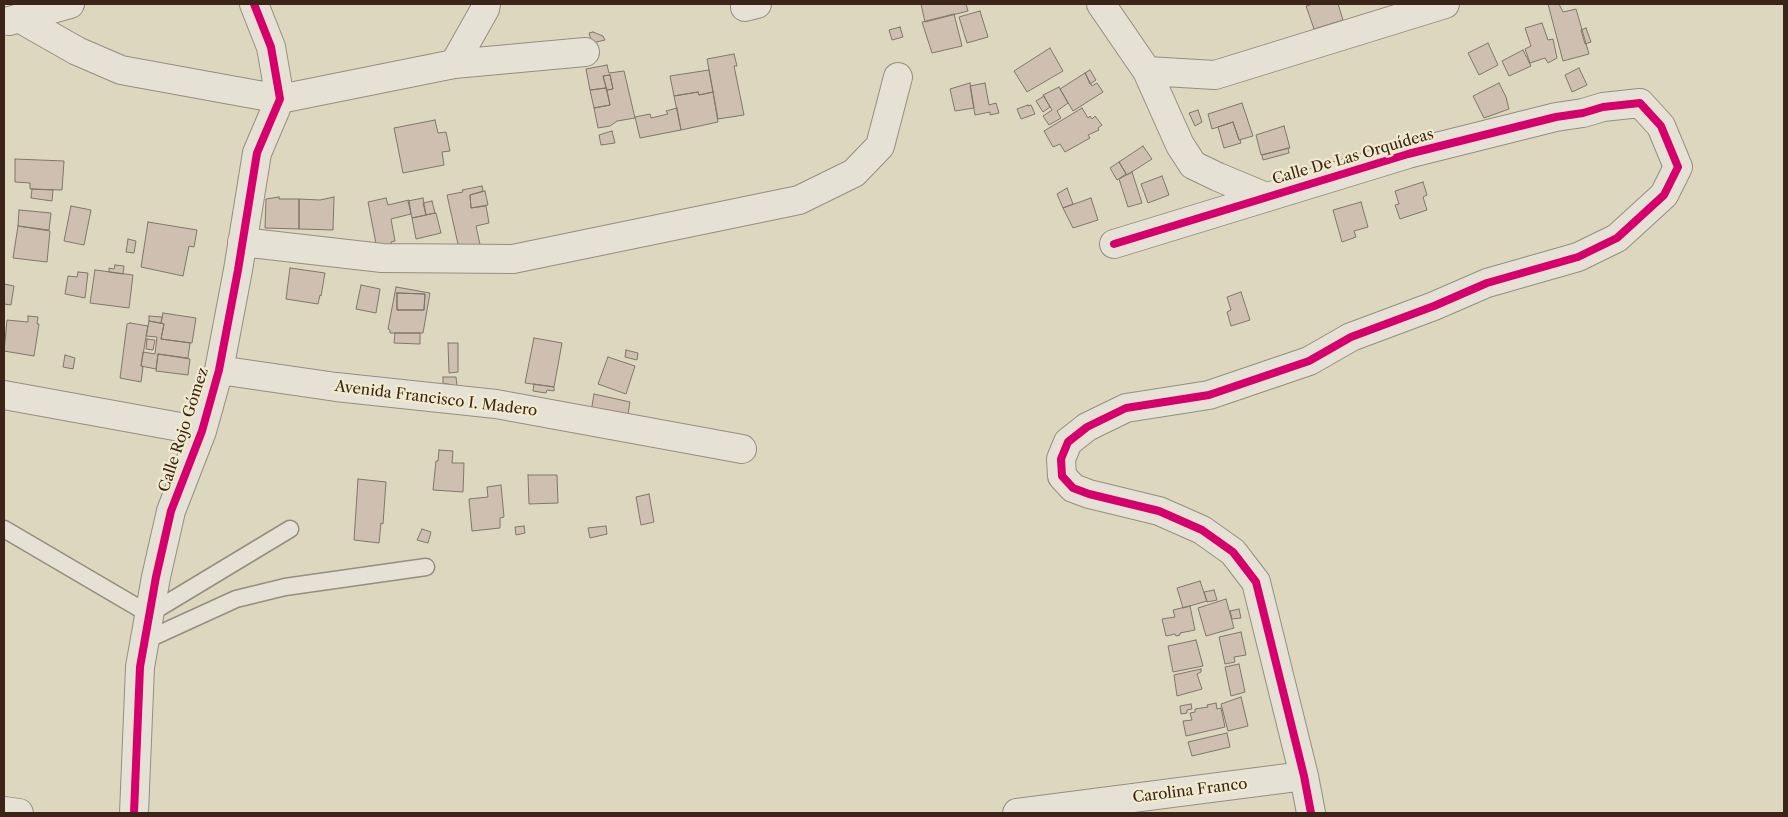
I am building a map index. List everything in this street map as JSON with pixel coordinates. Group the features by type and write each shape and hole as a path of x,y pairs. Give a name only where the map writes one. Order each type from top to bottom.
{"street":[{"path":"12,20 70,4"},
{"path":"254,4 271,47 280,99"},
{"path":"454,64 486,4"},
{"name":"Calle De Las Orquídeas","path":"1101,4 1148,71 1180,145 1193,165 1218,178 1266,197"},
{"path":"1148,71 1215,75 1445,4"},
{"path":"12,20 121,70 280,99 454,64 585,52"},
{"path":"242,242 382,258 513,259 798,200 854,173 880,146 898,76"},
{"name":"Calle Rojo Gómez","path":"134,813 140,667 156,577 171,511 202,430 219,370 257,153 280,99"},
{"name":"Calle De Las Orquídeas","path":"1114,244 1408,154 1556,117 1583,113 1603,106 1640,103 1661,126 1678,167 1664,195 1617,238 1578,257 1487,284 1351,337 1309,361 1209,395 1126,408 1087,427 1068,442 1061,459 1062,476 1073,488 1088,494 1159,511 1202,530 1233,552 1256,582 1304,776"},
{"name":"Avenida Francisco I. Madero","path":"219,370 336,387 496,404 742,448"},
{"path":"4,395 202,430"},
{"path":"1304,776 1311,813"},
{"name":"Carolina Franco","path":"1017,813 1304,776"},
{"path":"4,811 19,813"}],"lane":[{"path":"4,530 149,614 290,529"},
{"path":"144,641 236,599 285,587 426,567"}],"building":[{"path":"921,4 966,4 968,11 925,22"},
{"path":"1313,4 1338,4 1343,20 1314,29 1306,6"},
{"path":"1548,4 1559,4 1563,12 1576,9 1589,54 1563,61"},
{"path":"980,11 988,37 967,43 959,17"},
{"path":"954,14 962,46 932,53 922,22"},
{"path":"1542,23 1548,40 1553,39 1557,58 1548,63 1545,58 1530,63 1525,49 1531,46 1525,28"},
{"path":"900,27 903,37 892,40 889,30"},
{"path":"1586,28 1591,42 1585,44 1581,30"},
{"path":"593,32 603,36 605,40 592,43 589,33"},
{"path":"1488,43 1498,65 1479,75 1468,53"},
{"path":"1050,48 1063,71 1027,92 1014,71"},
{"path":"1523,50 1531,66 1509,76 1502,61"},
{"path":"734,54 737,66 734,66 744,115 718,119 707,59"},
{"path":"607,65 609,73 624,71 635,118 617,121 610,126 598,128 594,108 610,105 607,90 613,89 610,75 603,76 606,88 590,90 586,69"},
{"path":"1579,68 1587,85 1572,92 1565,75"},
{"path":"709,70 713,92 699,95 698,92 674,96 670,76"},
{"path":"1090,70 1096,80 1090,84 1085,73"},
{"path":"1085,73 1092,86 1097,83 1103,92 1073,111 1060,89"},
{"path":"610,75 613,89 607,90 603,76"},
{"path":"970,83 974,108 955,111 950,89"},
{"path":"985,83 989,105 996,103 999,113 990,115 990,112 975,115 970,86"},
{"path":"1499,83 1506,97 1509,109 1484,118 1473,96"},
{"path":"1059,87 1068,103 1057,111 1061,118 1049,125 1043,116 1052,110 1043,95"},
{"path":"606,88 610,105 594,108 590,90"},
{"path":"698,92 699,95 713,92 718,122 681,130 674,96"},
{"path":"1044,96 1050,107 1043,112 1036,101"},
{"path":"1242,103 1253,136 1239,140 1233,122 1212,129 1208,114"},
{"path":"1031,105 1035,114 1021,119 1017,109"},
{"path":"677,108 681,130 640,138 635,117 650,114 651,118 668,114 666,111"},
{"path":"1082,108 1088,118 1090,116 1092,119 1095,116 1102,125 1098,128 1099,130 1088,135 1090,138 1065,152 1060,144 1053,147 1044,131"},
{"path":"1198,110 1202,122 1195,126 1189,113"},
{"path":"435,120 438,133 446,132 450,151 442,152 444,165 403,173 394,128"},
{"path":"1233,122 1241,143 1224,148 1218,127"},
{"path":"1284,126 1290,148 1261,155 1256,135"},
{"path":"612,131 615,143 601,145 599,135"},
{"path":"1143,146 1152,159 1127,175 1119,162"},
{"path":"1288,148 1289,153 1263,160 1262,155"},
{"path":"15,159 64,161 62,190 30,189 30,183 15,182"},
{"path":"1119,162 1126,174 1117,180 1110,168"},
{"path":"1132,172 1142,203 1128,207 1119,179"},
{"path":"1162,176 1169,195 1148,203 1141,184"},
{"path":"1423,182 1427,195 1423,197 1427,210 1400,219 1395,205 1399,204 1395,191"},
{"path":"482,186 483,191 470,195 471,208 486,206 489,223 476,226 481,249 460,253 447,195"},
{"path":"1067,188 1073,204 1063,208 1057,194"},
{"path":"32,189 53,190 52,201 31,198"},
{"path":"485,191 488,205 471,208 470,195"},
{"path":"279,197 279,199 299,199 299,229 265,228 266,199"},
{"path":"334,197 333,230 299,229 299,199 320,200"},
{"path":"386,198 388,205 409,200 411,214 391,219 395,241 391,242 392,246 377,249 368,202"},
{"path":"423,198 426,215 412,218 408,201"},
{"path":"1091,198 1098,220 1073,228 1063,208"},
{"path":"432,201 435,213 426,215 423,203"},
{"path":"1361,202 1368,227 1354,231 1356,237 1342,242 1333,210"},
{"path":"71,206 91,210 84,245 64,241"},
{"path":"19,210 51,213 49,230 18,226"},
{"path":"436,213 441,233 416,239 412,218"},
{"path":"148,222 197,230 194,247 189,246 183,276 141,267"},
{"path":"18,226 50,231 47,262 13,258"},
{"path":"128,239 136,241 134,253 126,252"},
{"path":"115,265 124,266 123,274 109,272 109,268 114,269"},
{"path":"290,268 325,273 318,304 286,299"},
{"path":"95,270 133,275 129,308 90,303"},
{"path":"78,272 88,273 85,298 65,294 68,276 77,277"},
{"path":"4,284 14,286 11,305 4,304"},
{"path":"361,285 380,289 376,313 356,309"},
{"path":"396,287 430,293 423,333 390,333 388,329","holes":["397,293 425,294 424,310 397,310"]},
{"path":"1241,292 1250,320 1231,326 1227,312 1231,310 1227,297"},
{"path":"397,293 425,294 424,310 397,310"},
{"path":"163,313 196,318 192,343 161,339 164,324 161,323"},
{"path":"28,316 38,317 37,324 39,324 34,356 4,351 7,320 28,322"},
{"path":"149,316 162,317 161,323 149,321"},
{"path":"149,321 164,324 161,339 190,343 188,358 158,354 156,369 141,366 143,352 155,354 157,337 146,336"},
{"path":"127,324 148,326 141,366 143,367 141,382 120,378"},
{"path":"395,333 420,333 420,344 394,343"},
{"path":"534,338 562,343 554,387 525,383"},
{"path":"147,339 155,340 153,350 146,349"},
{"path":"448,343 458,343 458,372 449,373"},
{"path":"626,350 638,353 637,360 625,357"},
{"path":"158,354 190,359 188,375 156,371"},
{"path":"65,355 75,358 73,369 63,367"},
{"path":"608,357 635,366 626,394 598,384"},
{"path":"443,377 456,377 457,386 443,383"},
{"path":"534,384 554,387 554,391 547,390 546,393 533,391"},
{"path":"594,394 630,402 626,425 590,418"},
{"path":"439,450 453,451 452,463 464,463 463,492 433,490"},
{"path":"528,475 557,475 558,503 529,504"},
{"path":"358,479 386,482 383,524 381,523 379,543 354,540"},
{"path":"501,485 504,517 500,518 500,528 472,531 469,499 488,497 487,487"},
{"path":"649,494 654,522 641,525 636,497"},
{"path":"524,526 525,533 516,535 515,527"},
{"path":"606,526 607,534 590,538 588,528"},
{"path":"422,529 431,532 428,543 417,540"},
{"path":"1200,581 1207,601 1183,608 1177,588"},
{"path":"1214,590 1217,600 1207,602 1204,592"},
{"path":"1226,599 1234,628 1206,636 1198,608"},
{"path":"1190,606 1195,630 1180,633 1180,635 1176,636 1175,634 1166,636 1162,619 1175,617 1173,610"},
{"path":"1239,609 1241,618 1232,619 1230,611"},
{"path":"1241,632 1246,655 1234,657 1235,662 1225,664 1219,637"},
{"path":"1196,640 1203,666 1173,672 1168,646"},
{"path":"1239,664 1245,692 1231,696 1225,667"},
{"path":"1201,669 1201,672 1197,674 1202,689 1177,696 1174,675"},
{"path":"1241,697 1248,726 1228,731 1221,704"},
{"path":"1216,703 1217,709 1221,708 1225,727 1186,736 1183,721 1192,720 1190,713 1195,712 1195,709 1208,707 1207,705"},
{"path":"1191,704 1192,709 1187,710 1187,713 1181,714 1180,706"},
{"path":"1227,733 1230,747 1192,756 1188,742"}],"cycle path":[{"path":"134,813 140,667 156,577 171,511 202,431 219,370 257,153 280,99 271,47 254,4"},
{"path":"1114,244 1408,154 1603,107 1640,103 1661,126 1678,167 1664,195 1617,238 1578,257 1487,283 1434,306 1351,337 1309,361 1209,395 1126,408 1087,427 1068,442 1061,459 1062,476 1073,488 1089,494 1159,511 1202,530 1233,552 1256,582 1304,776 1311,813"}]}
